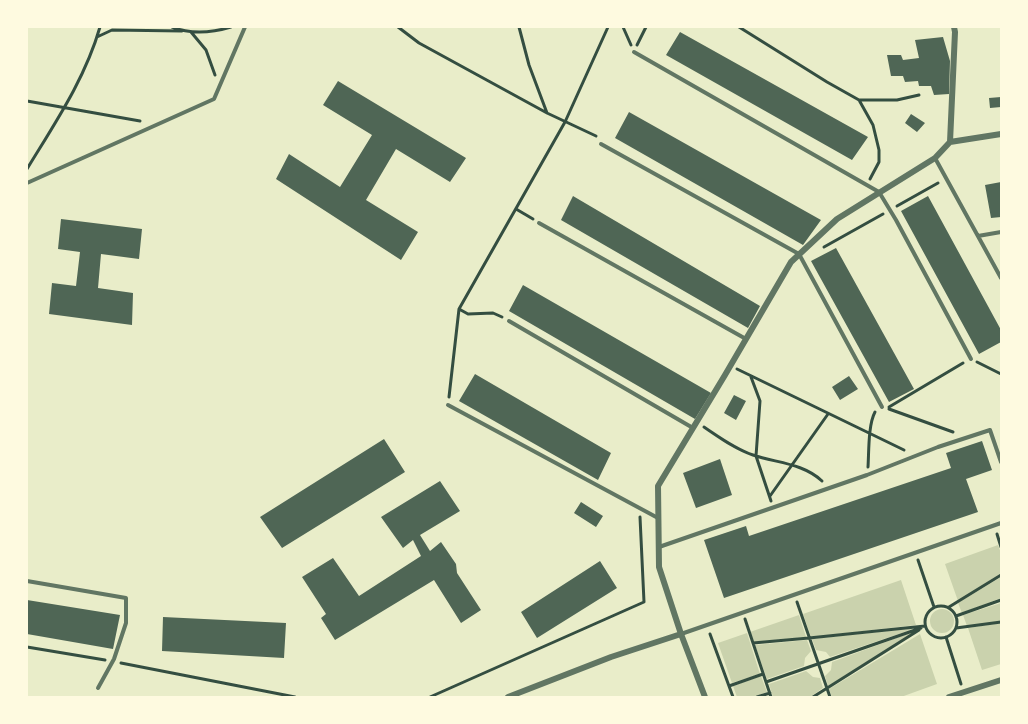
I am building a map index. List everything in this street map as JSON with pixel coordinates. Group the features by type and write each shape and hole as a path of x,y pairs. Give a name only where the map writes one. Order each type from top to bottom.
{"street":[{"path":"950,142 956,32 954,27"},
{"path":"705,697 659,567 658,486 791,262 837,219 935,158 950,142 1001,134"},
{"path":"508,697 610,657 681,634"},
{"path":"949,697 1001,680"}],"lane":[{"path":"27,183 214,99 245,27"},
{"path":"634,52 879,192 971,359"},
{"path":"601,144 799,254 884,408"},
{"path":"935,158 1001,278"},
{"path":"540,223 746,339"},
{"path":"978,236 1001,232"},
{"path":"509,321 694,425"},
{"path":"448,405 658,519"},
{"path":"659,547 990,430 1001,462"},
{"path":"681,634 1001,524"},
{"path":"27,581 126,597 126,622 112,662 98,688"}],"path":[{"path":"27,169 65,108 93,52 100,27"},
{"path":"172,27 182,31"},
{"path":"97,37 111,30 201,33 231,27"},
{"path":"399,27 419,43 565,122 598,137 601,144"},
{"path":"519,27 548,113"},
{"path":"448,405 459,309 565,122 608,27"},
{"path":"623,27 634,52"},
{"path":"634,52 646,27"},
{"path":"739,27 860,100 897,100 919,95"},
{"path":"192,32 206,50 219,88"},
{"path":"860,100 873,125 879,150 879,162 867,185"},
{"path":"27,101 159,124"},
{"path":"804,264 816,251 947,179"},
{"path":"516,208 540,223"},
{"path":"459,309 468,314 493,313 509,321"},
{"path":"867,475 874,414 971,359 1001,374"},
{"path":"730,366 915,456"},
{"path":"750,375 760,401 756,456 773,508"},
{"path":"884,408 966,437"},
{"path":"770,496 828,414"},
{"path":"694,425 756,456 804,468 830,488"},
{"path":"430,697 644,602 640,509"},
{"path":"994,526 1001,547"},
{"path":"915,553 934,607"},
{"path":"949,608 1001,575"},
{"path":"794,595 830,697"},
{"path":"956,616 1001,600"},
{"path":"939,605 949,608 956,616 956,628 946,637 933,636 925,626 925,617 934,607 939,605"},
{"path":"742,612 770,695 757,697"},
{"path":"956,628 1001,622"},
{"path":"707,624 733,697"},
{"path":"753,643 925,626"},
{"path":"766,682 925,626"},
{"path":"813,697 925,626"},
{"path":"946,637 964,692"},
{"path":"27,647 295,697"},
{"path":"729,686 763,674"}],"green space":[{"path":"998,545 1001,553 1001,573 958,601 945,564"},
{"path":"1001,577 1001,598 962,613 958,603"},
{"path":"901,580 916,625 811,637 803,614"},
{"path":"1001,603 1001,621 967,626 963,615"},
{"path":"942,609 947,610 953,616 953,626 947,632 942,633 937,632 931,626 930,621 931,616 937,610"},
{"path":"799,615 806,637 754,642 750,632"},
{"path":"1001,623 1001,664 982,670 968,628"},
{"path":"917,628 830,657 826,652 816,650 812,639"},
{"path":"918,630 828,686 825,676 831,670 832,662"},
{"path":"747,633 760,674 732,683 718,643"},
{"path":"920,634 937,684 901,697 832,697 829,689"},
{"path":"807,640 811,651 805,658 804,666 767,679 755,645"},
{"path":"806,671 813,677 820,678 823,688 810,697 773,697 769,684"},
{"path":"761,676 767,692 754,697 737,697 733,686"}],"building":[{"path":"680,32 868,137 852,160 666,55"},
{"path":"943,37 950,61 949,94 934,95 931,86 919,86 918,81 905,82 903,76 891,76 887,55 901,55 903,60 919,58 915,40"},
{"path":"338,81 466,158 450,182 396,149 366,200 418,232 401,260 276,179 289,154 340,187 372,135 323,105"},
{"path":"1001,97 1001,107 990,108 989,98"},
{"path":"629,112 821,220 803,245 615,138"},
{"path":"911,114 925,123 917,132 905,123"},
{"path":"1001,182 1001,217 991,218 985,185"},
{"path":"573,196 760,306 748,328 561,220"},
{"path":"928,196 1001,330 1001,342 979,354 901,211"},
{"path":"61,219 142,229 139,259 101,254 98,288 133,293 132,325 49,314 52,283 76,286 80,252 58,249"},
{"path":"836,248 914,389 889,402 811,261"},
{"path":"523,285 711,393 695,419 509,311"},
{"path":"475,374 611,453 598,480 459,401"},
{"path":"849,376 858,389 840,400 832,387"},
{"path":"734,395 746,401 736,420 724,413"},
{"path":"384,439 405,472 282,548 260,517"},
{"path":"982,441 992,470 966,479 978,512 724,598 704,540 746,526 749,536 951,468 946,453"},
{"path":"720,459 732,495 696,508 683,473"},
{"path":"440,481 460,511 420,535 430,551 441,542 456,564 457,573 481,610 461,623 434,580 335,640 321,618 326,614 302,577 333,558 359,596 421,556 413,540 403,548 381,517"},
{"path":"581,502 603,516 596,527 574,513"},
{"path":"600,561 617,588 537,638 521,612"},
{"path":"27,600 120,615 113,649 27,634"},
{"path":"163,617 286,623 284,658 162,651"}]}
